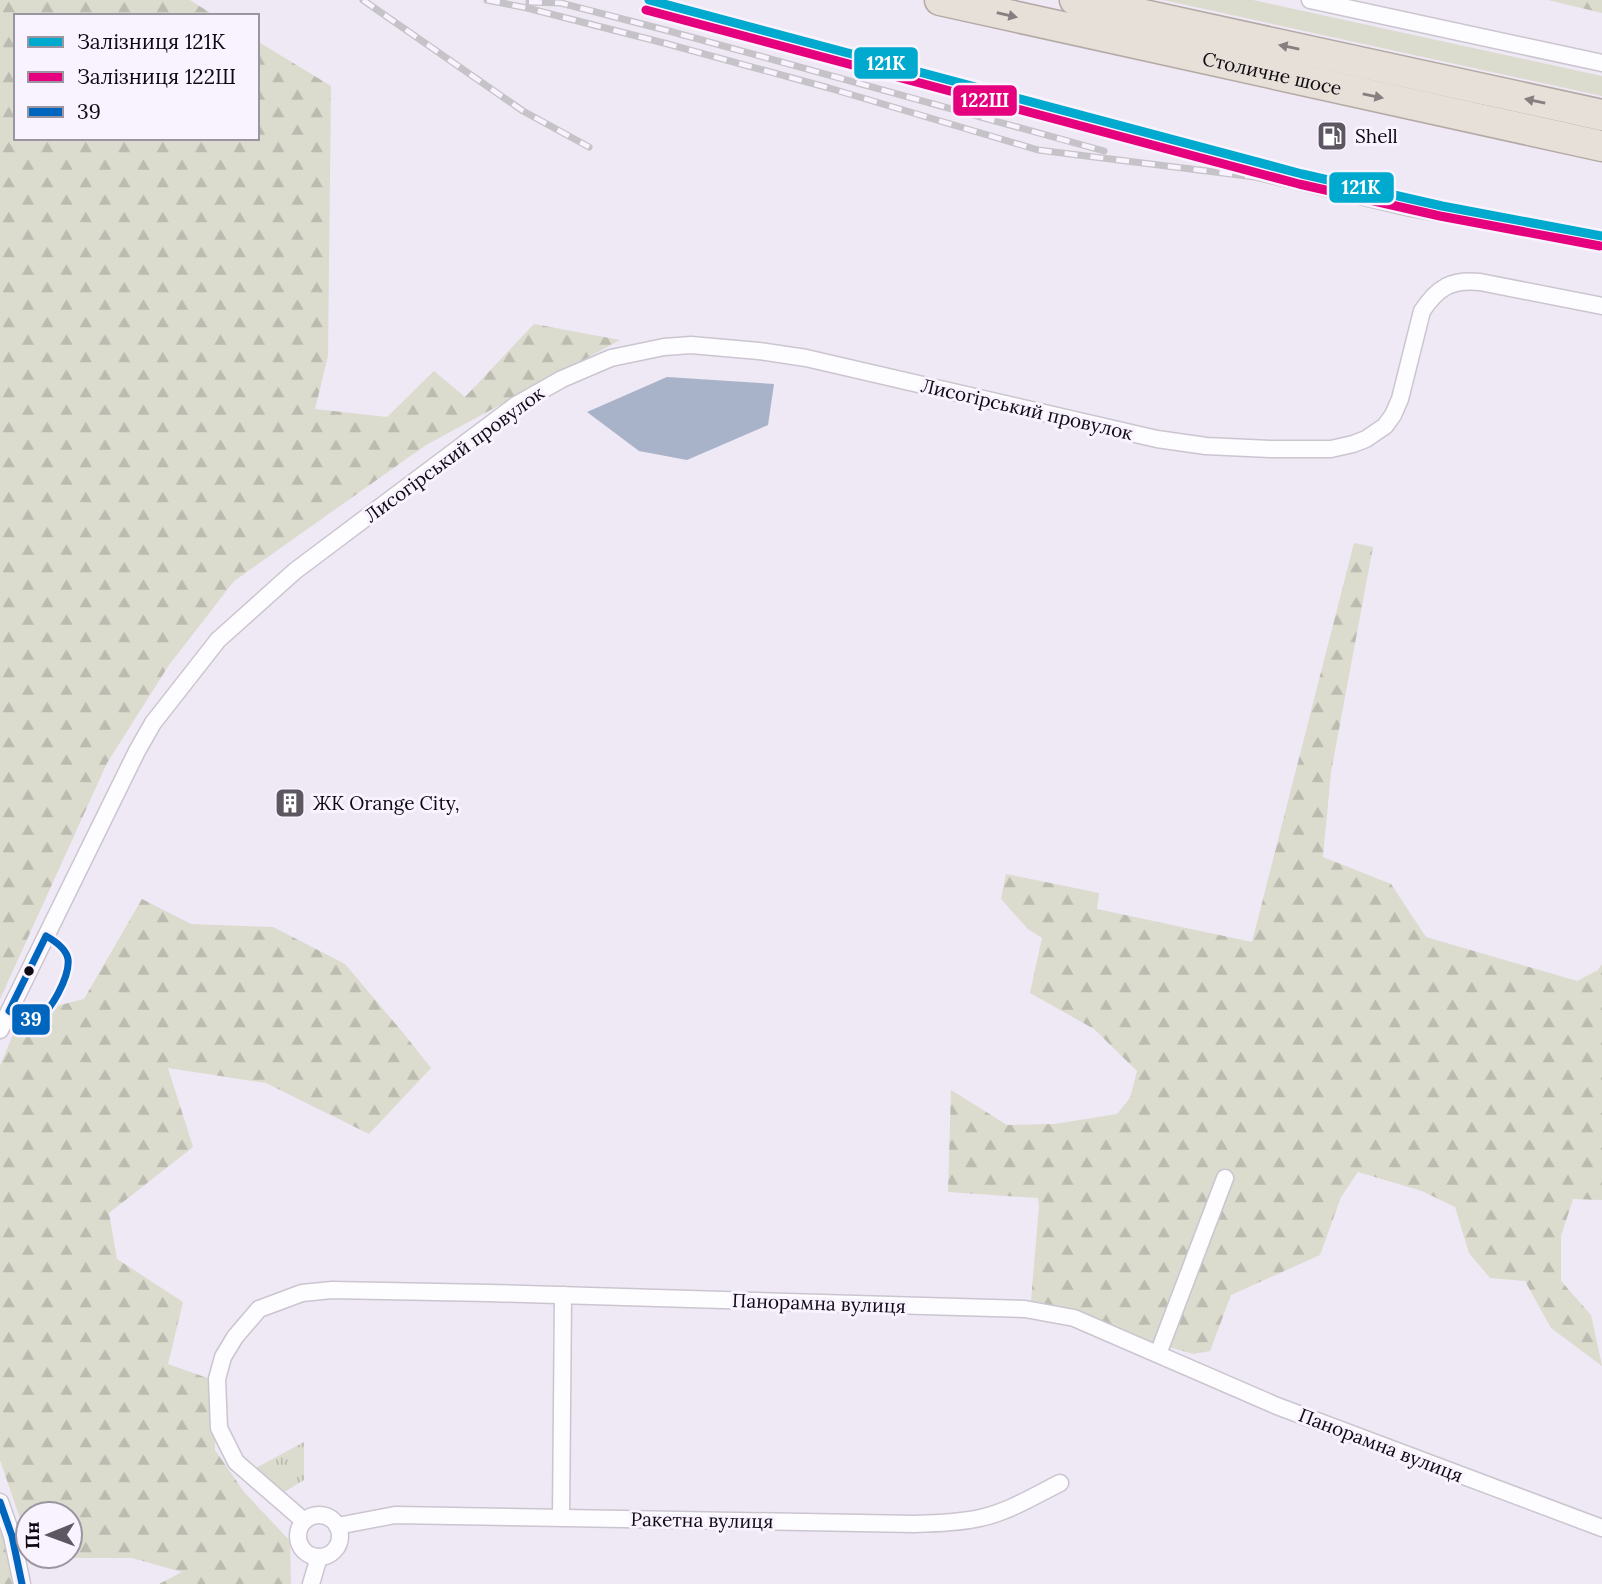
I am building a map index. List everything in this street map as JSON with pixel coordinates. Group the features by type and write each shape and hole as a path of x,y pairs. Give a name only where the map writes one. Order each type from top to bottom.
{"highway":[{"name":"Столичне шосе","path":"940,0 1602,146"},
{"name":"Столичне шосе","path":"1075,0 1602,115"}],"street":[{"path":"1310,0 1602,64"},
{"name":"Лисогірський провулок","path":"0,1030 153,723 218,640 296,570 516,405 562,379 611,358 637,351 691,345 721,346 806,358 1157,439 1206,446 1331,449 1366,439 1385,426 1393,415 1401,399 1422,311 1440,289 1467,280 1602,306"},
{"path":"1158,1354 1225,1178"},
{"name":"Панорамна вулиця","path":"304,1521 236,1462 219,1428 217,1379 223,1357 235,1337 259,1309 302,1293 332,1290 1025,1309 1074,1318 1277,1406 1602,1528"},
{"path":"561,1517 563,1295"},
{"name":"Ракетна вулиця","path":"337,1526 395,1515 888,1524 960,1522 1014,1507 1060,1483"},
{"path":"0,1502 12,1536 22,1584"},
{"path":"327,1517 337,1526 339,1538 331,1553 319,1557 309,1554 301,1547 298,1532 309,1518 327,1517"},
{"path":"311,1584 319,1557"}],"green space":[{"path":"0,0 190,0 212,14 14,14 14,140 259,140 259,42 331,86 328,356 315,409 387,417 434,371 465,397 534,324 620,340 426,445 234,581 169,665 107,763 0,999"},
{"path":"1163,0 1253,0 1602,76 1602,96"},
{"path":"1548,0 1602,0 1602,13"},
{"path":"1354,543 1373,547 1331,772 1323,857 1391,884 1426,937 1577,981 1598,970 1602,964 1602,1200 1573,1199 1561,1236 1561,1281 1591,1315 1602,1366 1551,1328 1525,1281 1490,1278 1469,1253 1455,1207 1422,1191 1358,1172 1341,1197 1320,1255 1231,1295 1210,1351 1194,1354 1147,1341 1031,1301 1038,1198 948,1192 951,1090 1007,1125 1055,1124 1117,1114 1130,1098 1137,1071 1094,1029 1030,993 1042,938 1028,929 1001,899 1006,874 1099,893 1097,909 1252,942"},
{"path":"142,899 191,924 273,927 345,964 431,1068 369,1134 266,1083 168,1068 193,1147 109,1213 117,1259 183,1302 168,1364 213,1380 215,1450 244,1492 290,1541 291,1584 159,1584 182,1572 132,1558 84,1558 84,1500 14,1501 0,1460 0,1066 21,1015 84,999"},
{"path":"304,1442 304,1480 281,1494 254,1469"},
{"path":"0,1523 5,1538 13,1584 0,1584"}],"water":[{"path":"667,377 774,384 768,425 687,460 639,451 587,412"}],"railway":[{"path":"363,0 523,111 589,147"},
{"path":"487,0 664,43 829,88 1038,150 1255,177 1406,213 1602,249"},
{"path":"529,2 561,3 1104,151"}],"rail line":[{"name":"121К","path":"649,0 1302,174 1442,206 1602,236"},
{"name":"122Ш","path":"646,10 1299,184 1440,216 1600,246"}],"transit line":[{"name":"39","path":"46,936 65,951 68,959 66,974 47,1010 35,1019 24,1019 9,1011 46,936"},
{"name":"39","path":"0,1502 12,1536 22,1584"}],"place":[{"name":"Shell","path":"1332,136"},
{"name":"ЖК Orange City,","path":"290,803"}]}
